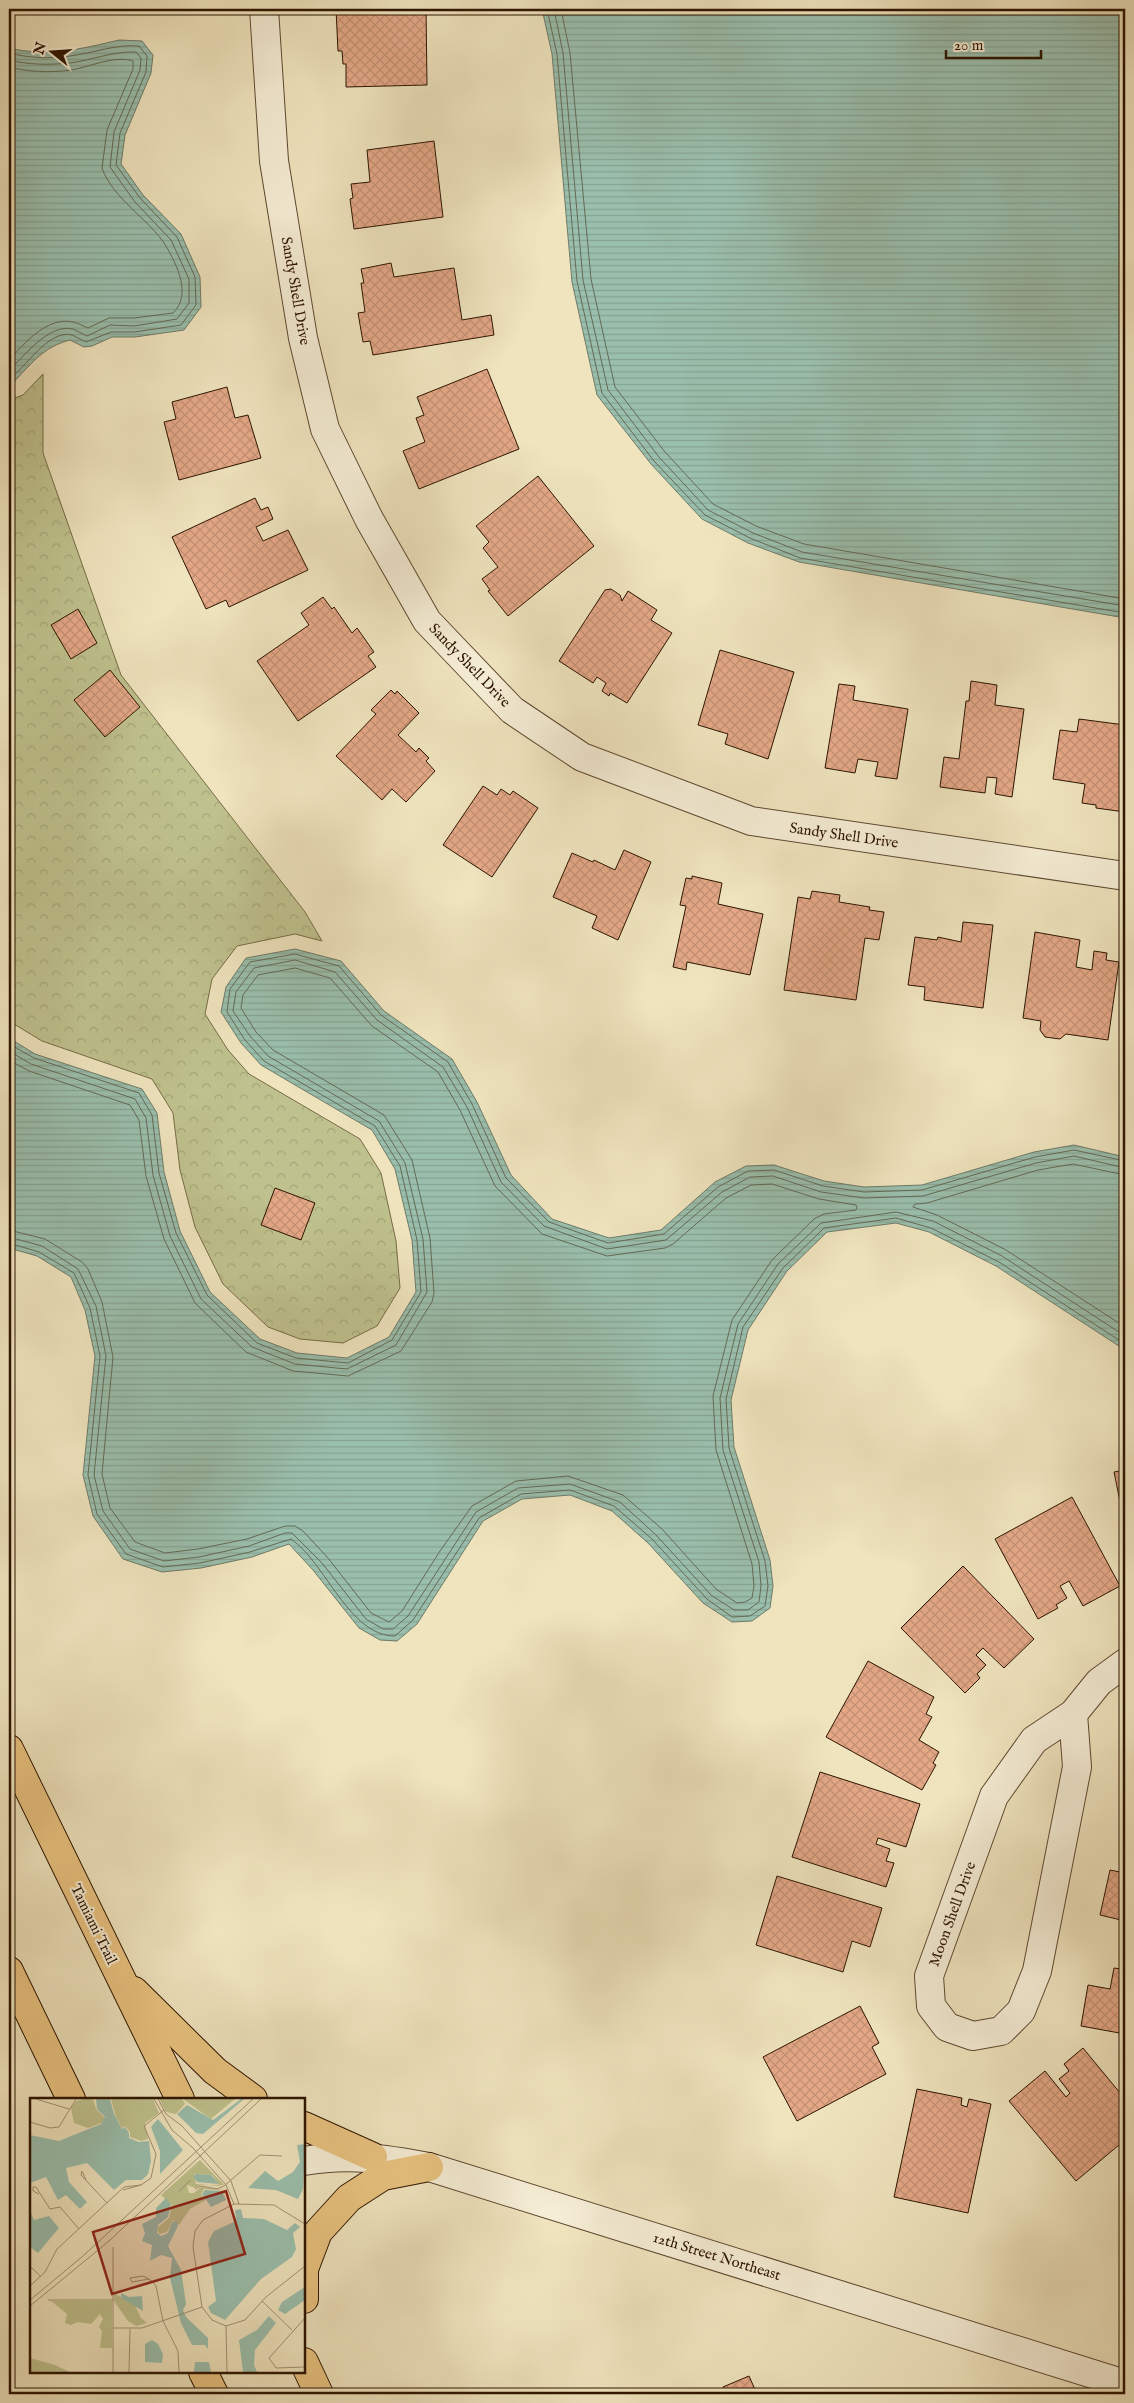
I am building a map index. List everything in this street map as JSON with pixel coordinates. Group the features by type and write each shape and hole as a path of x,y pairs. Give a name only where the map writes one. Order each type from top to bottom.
{"main road":[{"name":"Tamiami Trail","path":"9,1749 180,2098"},
{"path":"9,1971 71,2098"},
{"path":"119,1976 215,2071 252,2098"},
{"path":"305,2126 373,2156"},
{"path":"305,2266 318,2232 348,2198 384,2176 429,2167"},
{"path":"305,2364 319,2394"},
{"path":"204,2373 214,2394"}],"street":[{"name":"Sandy Shell Drive","path":"264,9 274,161 303,338 326,430 370,519 427,621 512,710 582,756 751,821 1125,876"},
{"name":"Moon Shell Drive","path":"1073,1714 1076,1767 1037,1971 1021,2011 1001,2031 973,2036 947,2027 931,2006 929,1976 994,1796 1034,1740 1073,1714 1099,1682 1125,1663"},
{"name":"12th Street Northeast","path":"305,2161 323,2158 373,2156 429,2167 1125,2384"}],"green space":[{"path":"43,374 43,453 121,675 305,912 322,941 295,934 237,946 212,979 205,1014 228,1050 249,1074 360,1139 381,1173 396,1241 400,1288 377,1326 343,1343 300,1339 268,1327 223,1284 195,1227 180,1170 173,1113 152,1079 42,1041 9,1021 9,400 23,395"}],"water":[{"path":"542,9 1125,9 1125,618 799,562 748,543 702,519 651,464 597,395 572,282 552,54"},
{"path":"119,40 142,41 153,55 151,73 125,135 121,164 143,195 181,234 200,277 201,307 184,330 135,337 112,337 92,346 84,347 70,340 61,343 38,357 13,383 9,384 9,48 23,51 51,52 78,49"},
{"path":"295,949 341,961 384,1011 452,1059 477,1102 511,1175 552,1219 609,1238 661,1230 715,1182 746,1166 774,1165 824,1181 864,1187 922,1185 1034,1152 1074,1145 1125,1157 1125,1350 996,1266 929,1232 896,1223 827,1232 787,1271 748,1330 731,1400 734,1447 770,1560 773,1586 770,1608 752,1621 732,1622 703,1603 648,1543 612,1511 570,1495 522,1499 483,1521 417,1624 397,1641 380,1640 359,1628 313,1570 289,1544 252,1557 201,1568 162,1572 123,1559 93,1516 83,1475 95,1356 85,1310 71,1277 37,1256 9,1248 9,1038 35,1054 142,1089 157,1113 164,1172 180,1231 210,1292 260,1339 297,1353 347,1358 389,1337 416,1292 412,1240 395,1169 372,1130 261,1065 241,1043 221,1012 226,987 246,958"}],"building":[{"path":"336,9 426,9 427,85 346,87 346,64 343,64 342,51 338,51"},
{"path":"434,141 443,217 354,229 350,199 353,198 351,184 370,182 367,150"},
{"path":"391,263 394,277 454,268 462,320 491,315 494,335 373,355 370,341 363,342 358,313 365,312 361,283 364,283 361,269"},
{"path":"487,369 519,449 419,489 403,451 425,442 416,418 424,415 417,397"},
{"path":"227,387 235,418 248,415 261,458 179,480 164,422 176,419 172,402"},
{"path":"538,476 594,546 508,616 488,591 490,590 482,579 498,567 483,548 489,542 476,526"},
{"path":"255,498 261,510 268,507 273,519 256,527 263,541 288,530 308,570 229,607 226,600 206,609 172,537"},
{"path":"611,589 620,595 622,601 628,591 657,610 651,620 672,633 627,703 610,693 609,696 602,691 606,683 597,677 593,683 559,661 605,590"},
{"path":"323,597 332,609 334,607 352,633 357,628 374,652 368,656 376,667 298,721 257,661 309,625 301,613"},
{"path":"78,609 97,643 71,659 51,625"},
{"path":"720,650 794,672 768,759 725,744 728,734 698,725"},
{"path":"110,670 140,707 105,737 74,700"},
{"path":"971,681 997,685 995,705 1024,709 1012,797 995,794 997,778 987,777 985,793 940,787 944,757 959,759 966,701 969,701"},
{"path":"839,684 855,686 853,700 908,709 897,779 875,776 878,762 858,759 855,773 825,768"},
{"path":"391,690 395,694 397,691 419,713 398,735 416,752 419,748 429,758 426,761 435,771 406,802 392,789 382,800 336,756 376,714 371,710"},
{"path":"1079,719 1125,725 1125,812 1096,808 1096,805 1082,803 1085,784 1053,779 1060,730 1077,732"},
{"path":"483,786 497,795 501,789 510,795 513,791 538,808 492,877 443,845"},
{"path":"624,850 651,862 618,940 592,928 597,916 553,897 572,853 593,862 594,860 615,870"},
{"path":"692,876 722,883 718,904 763,914 750,975 687,962 686,970 673,967 686,906 680,905 686,878 692,879"},
{"path":"812,891 840,895 839,902 870,907 869,910 884,912 879,940 865,938 856,1000 784,990 798,897 810,899"},
{"path":"963,922 993,925 983,1008 924,1000 925,987 908,985 915,937 937,940 938,937 961,942"},
{"path":"1035,932 1080,940 1076,967 1092,970 1094,951 1107,953 1106,960 1119,962 1108,1040 1066,1034 1060,1039 1045,1037 1040,1030 1041,1021 1023,1018"},
{"path":"275,1188 315,1203 301,1240 261,1225"},
{"path":"1125,1470 1125,1526 1114,1472"},
{"path":"1072,1497 1120,1586 1083,1606 1069,1581 1060,1586 1067,1598 1056,1605 1058,1608 1038,1619 995,1539"},
{"path":"963,1566 1034,1639 1004,1668 983,1648 976,1655 986,1665 977,1674 980,1678 965,1693 901,1628"},
{"path":"868,1661 934,1697 926,1714 932,1717 919,1740 939,1752 933,1763 936,1765 922,1790 826,1737"},
{"path":"820,1772 920,1804 906,1847 878,1838 876,1844 890,1849 886,1861 894,1863 886,1887 792,1857"},
{"path":"1125,1832 1125,1855 1120,1854"},
{"path":"1110,1870 1125,1873 1125,1921 1100,1915"},
{"path":"777,1876 882,1908 870,1947 852,1941 843,1972 756,1945"},
{"path":"1124,1952 1125,2034 1081,2026 1088,1985 1110,1989 1114,1968 1121,1969"},
{"path":"860,2006 879,2043 872,2047 886,2074 797,2121 763,2057"},
{"path":"1083,2048 1125,2099 1125,2140 1076,2181 1009,2101 1045,2071 1066,2097 1070,2093 1059,2079 1069,2071 1064,2064"},
{"path":"917,2089 962,2098 961,2105 967,2107 969,2099 991,2104 968,2213 894,2197"},
{"path":"749,2376 757,2394 726,2394 723,2387"}]}
